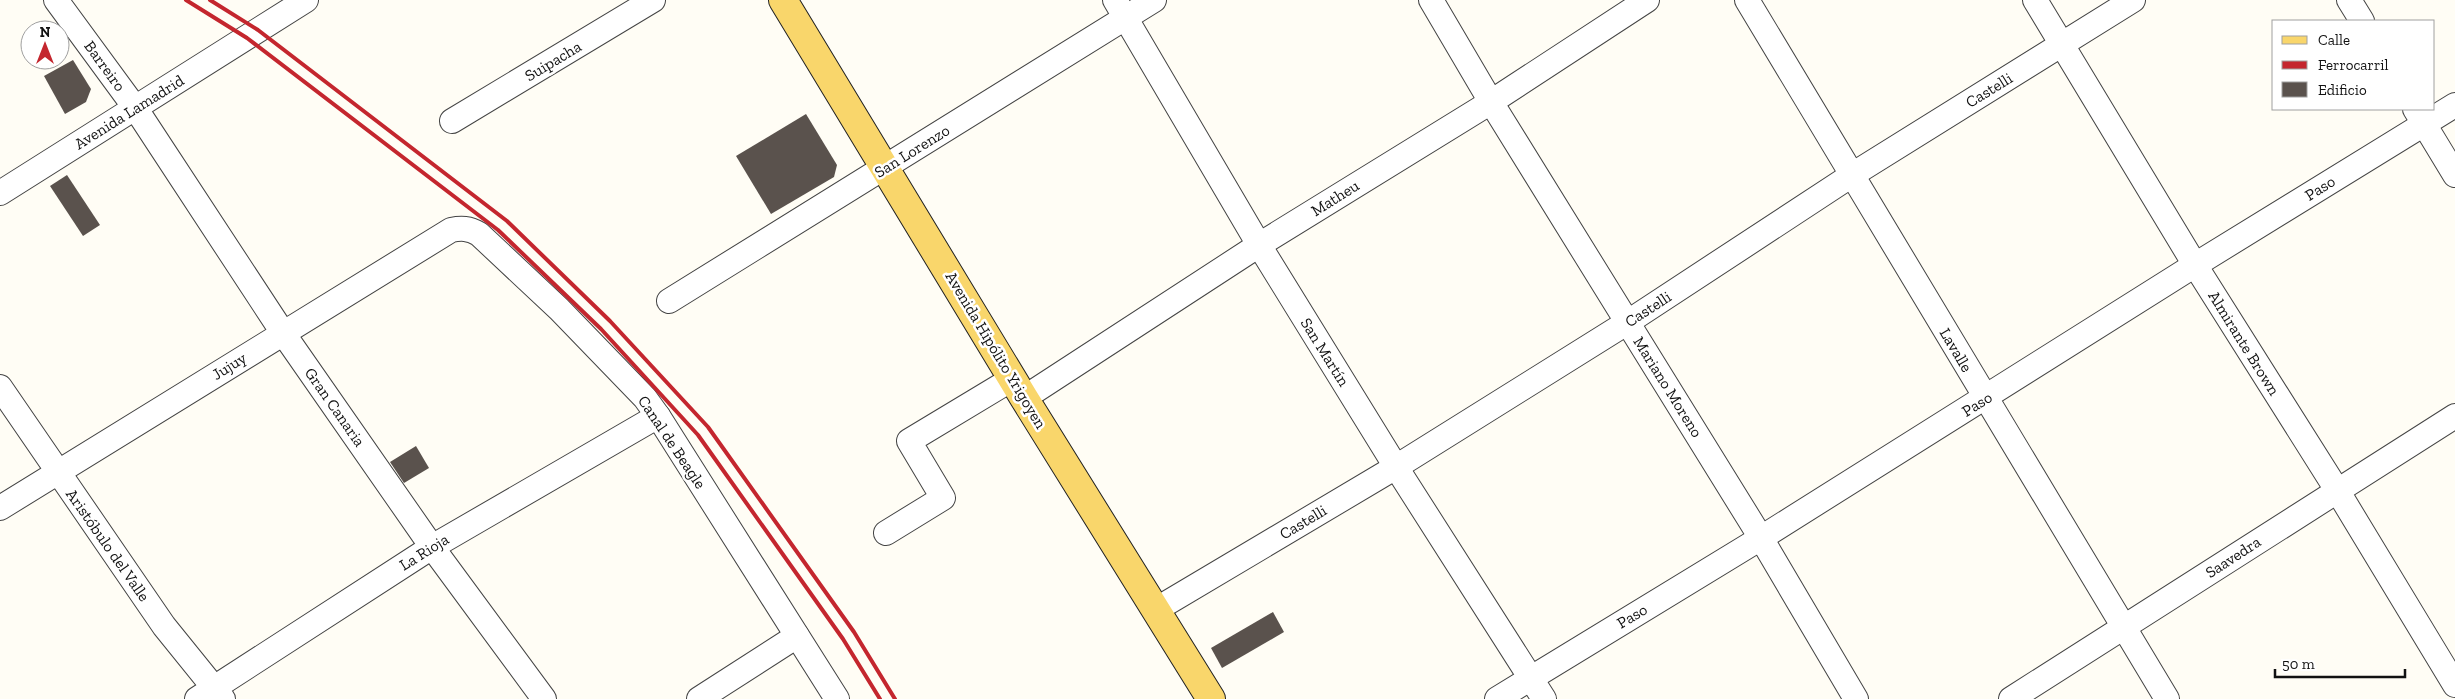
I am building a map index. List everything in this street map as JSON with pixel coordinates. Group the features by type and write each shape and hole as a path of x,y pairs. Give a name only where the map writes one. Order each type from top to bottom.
{"main road":[{"name":"Avenida Hipólito Yrigoyen","path":"783,0 1018,388 1157,609 1211,699"}],"street":[{"name":"Barreiro","path":"56,0 136,109"},
{"name":"Suipacha","path":"452,121 653,0"},
{"name":"San Lorenzo","path":"669,301 884,168 1120,9 1154,0"},
{"name":"Mariano Moreno","path":"1431,0 1491,102 1761,538 1856,699"},
{"name":"Matheu","path":"886,533 943,498 909,441 1018,388 1259,245 1491,102 1647,0"},
{"name":"Lavalle","path":"1747,0 2167,699"},
{"name":"Almirante Brown","path":"2035,0 2195,265 2337,490 2455,684"},
{"name":"Castelli","path":"1157,609 1396,467 1628,322 1852,176 2133,0"},
{"path":"2349,0 2361,20"},
{"name":"Avenida Lamadrid","path":"0,193 136,109 301,1"},
{"name":"San Martín","path":"1120,9 1259,245 1396,467 1544,699"},
{"name":"Paso","path":"1496,699 1761,538 1985,398 2195,265 2419,116 2455,105"},
{"name":"Gran Canaria","path":"136,109 283,333 432,547 544,699"},
{"path":"2419,116 2455,175"},
{"name":"Jujuy","path":"0,508 451,230 459,228"},
{"name":"Canal de Beagle","path":"459,228 472,230 479,234 552,302 644,398 658,416 837,699"},
{"name":"Aristóbulo del Valle","path":"0,387 211,695"},
{"name":"La Rioja","path":"211,695 432,547 658,416"},
{"name":"Saavedra","path":"2012,699 2455,416"},
{"path":"699,699 798,636"}],"building":[{"path":"73,60 91,89 86,102 65,114 44,76 55,70 70,70 70,62"},
{"path":"806,114 837,165 834,177 771,214 736,156"},
{"path":"67,175 100,225 83,236 50,186"},
{"path":"416,446 429,468 404,483 390,462"},
{"path":"1273,612 1284,632 1222,668 1211,648"}],"railway":[{"path":"186,0 247,38 498,230 601,329 698,435 843,639 880,699"},
{"path":"210,0 258,30 507,221 610,321 708,427 854,632 895,699"}]}
